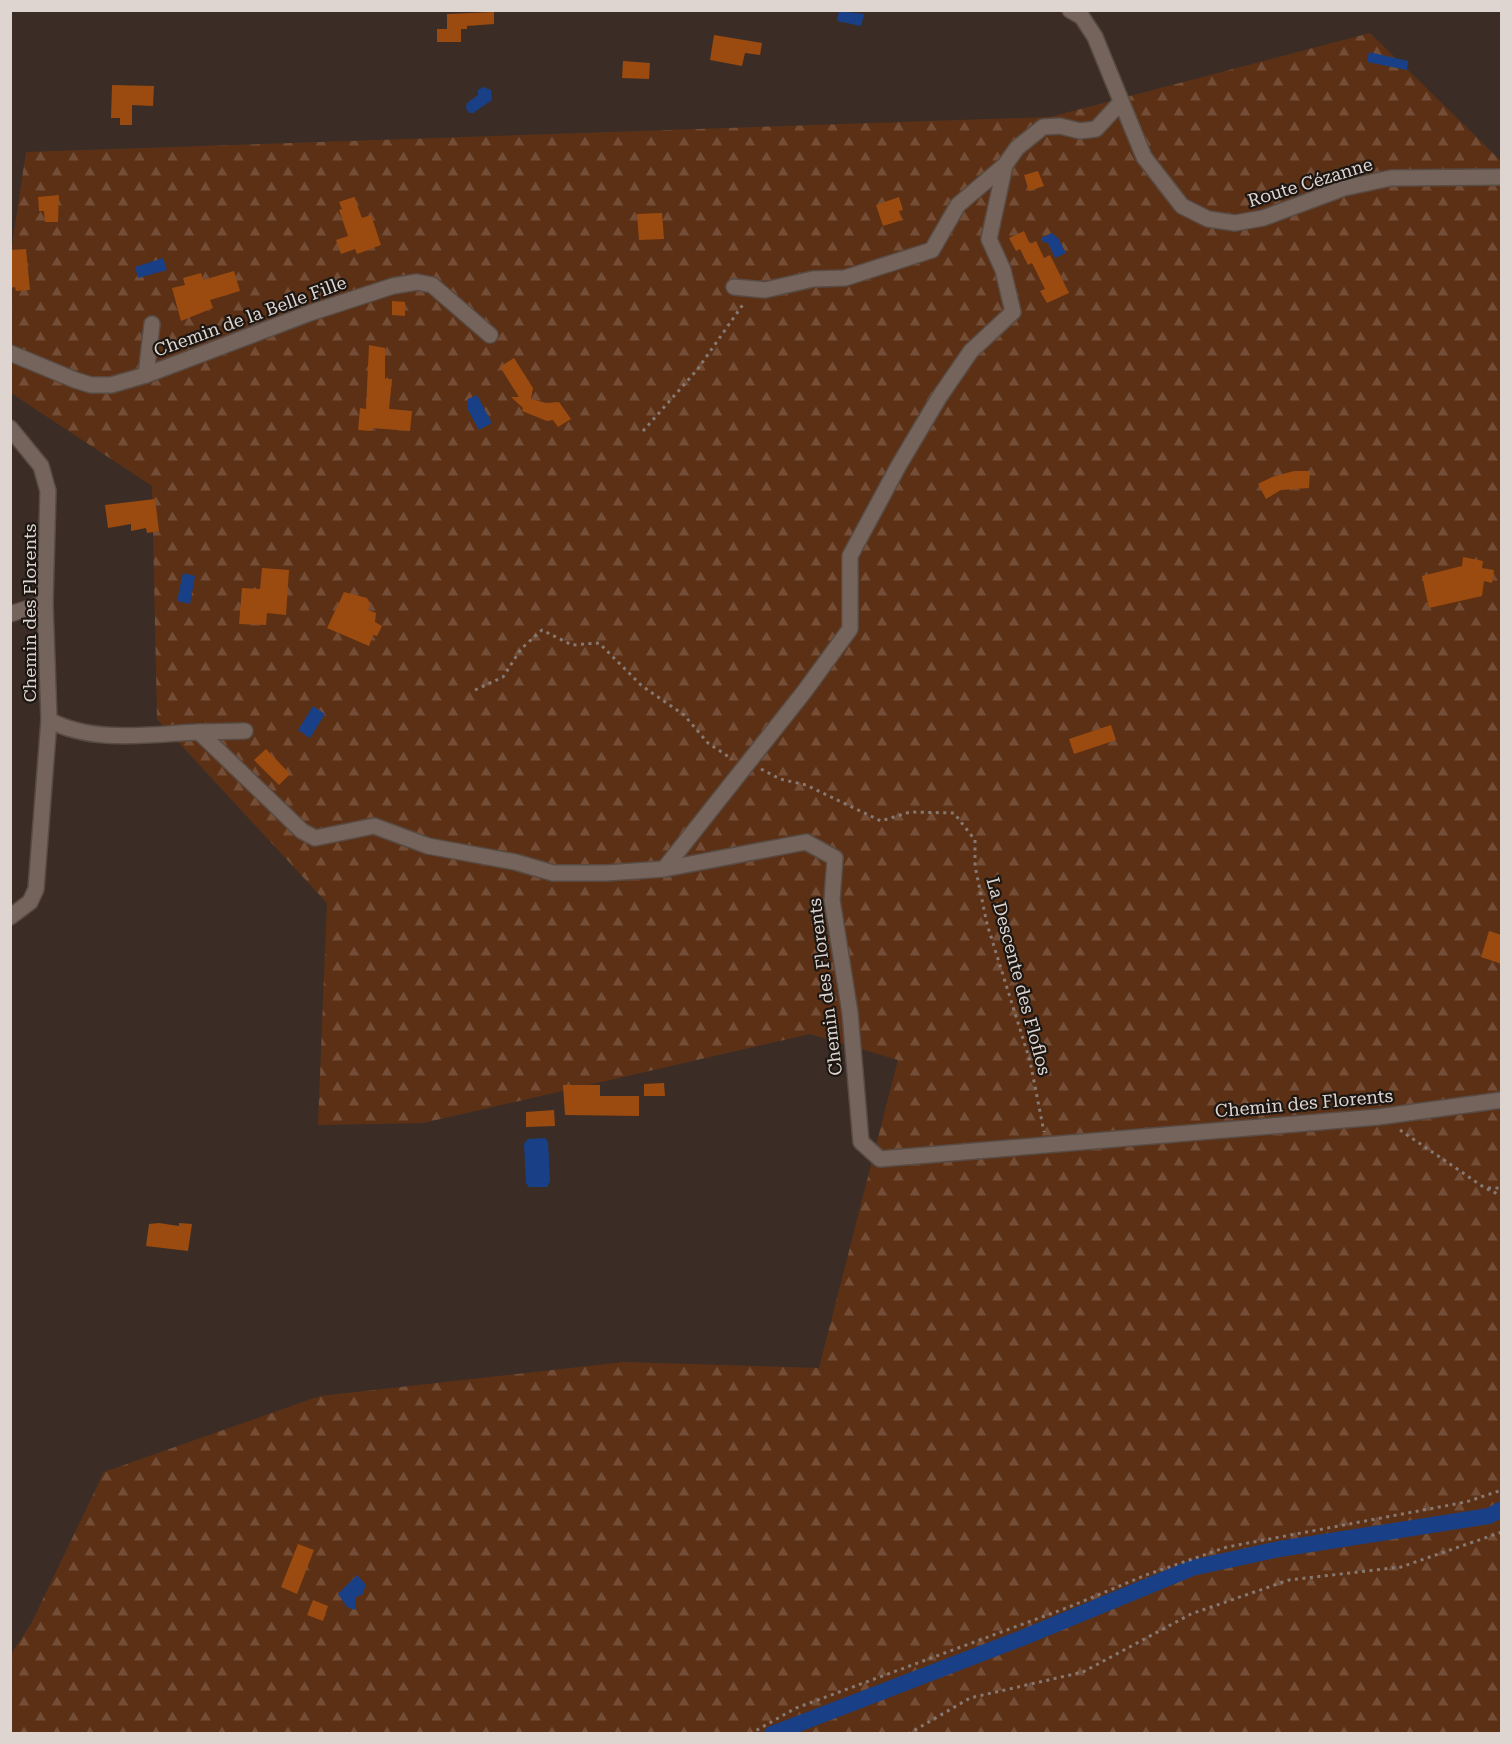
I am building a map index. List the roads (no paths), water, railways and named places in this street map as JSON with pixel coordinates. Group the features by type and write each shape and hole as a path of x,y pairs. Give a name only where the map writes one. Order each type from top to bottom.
{"street":[{"name":"Route Cézanne","path":"1070,10 1082,17 1095,37 1144,157 1182,206 1208,219 1235,224 1263,218 1344,188 1391,178 1502,177"},
{"path":"734,287 765,290 813,279 845,278 932,250 958,205 1005,165 1017,148 1043,128 1060,126 1080,131 1096,129 1121,102"},
{"path":"664,869 850,629 850,556 899,465 971,351 1013,312 1003,270 989,239 1005,165"},
{"name":"Chemin de la Belle Fille","path":"10,353 54,374 91,385 111,385 146,375 310,313 407,283 425,282 432,285 490,335"},
{"path":"146,375 152,324"},
{"name":"Chemin des Florents","path":"10,428 46,478 48,491 45,603 49,720 79,733 199,732 302,831 315,838 374,826 428,846 516,862 553,873 606,873 664,869 806,842 835,858 832,900 850,1013 861,1142 880,1159 1378,1117 1502,1100"},
{"path":"10,614 45,603"},
{"path":"10,917 30,902 36,889 49,720"},
{"path":"199,732 245,731"}],"water":[{"path":"839,11 864,14 861,26 837,21"},
{"path":"1369,52 1408,61 1407,70 1367,62"},
{"path":"483,87 491,90 492,100 473,113 469,113 466,108 467,103 478,95 478,90"},
{"path":"1052,233 1058,238 1066,253 1055,258 1048,243 1043,242 1041,238"},
{"path":"163,258 167,270 138,278 135,267"},
{"path":"477,395 492,423 479,430 467,408 468,399"},
{"path":"183,573 195,576 190,604 177,601"},
{"path":"313,706 325,714 310,738 298,730"},
{"path":"545,1138 548,1142 550,1181 547,1187 529,1187 526,1183 524,1144 528,1139"},
{"path":"357,1575 366,1585 362,1595 356,1597 355,1610 347,1607 338,1594"}],"waterway":[{"path":"772,1734 1022,1638 1192,1568 1279,1549 1489,1516 1502,1509"}]}
